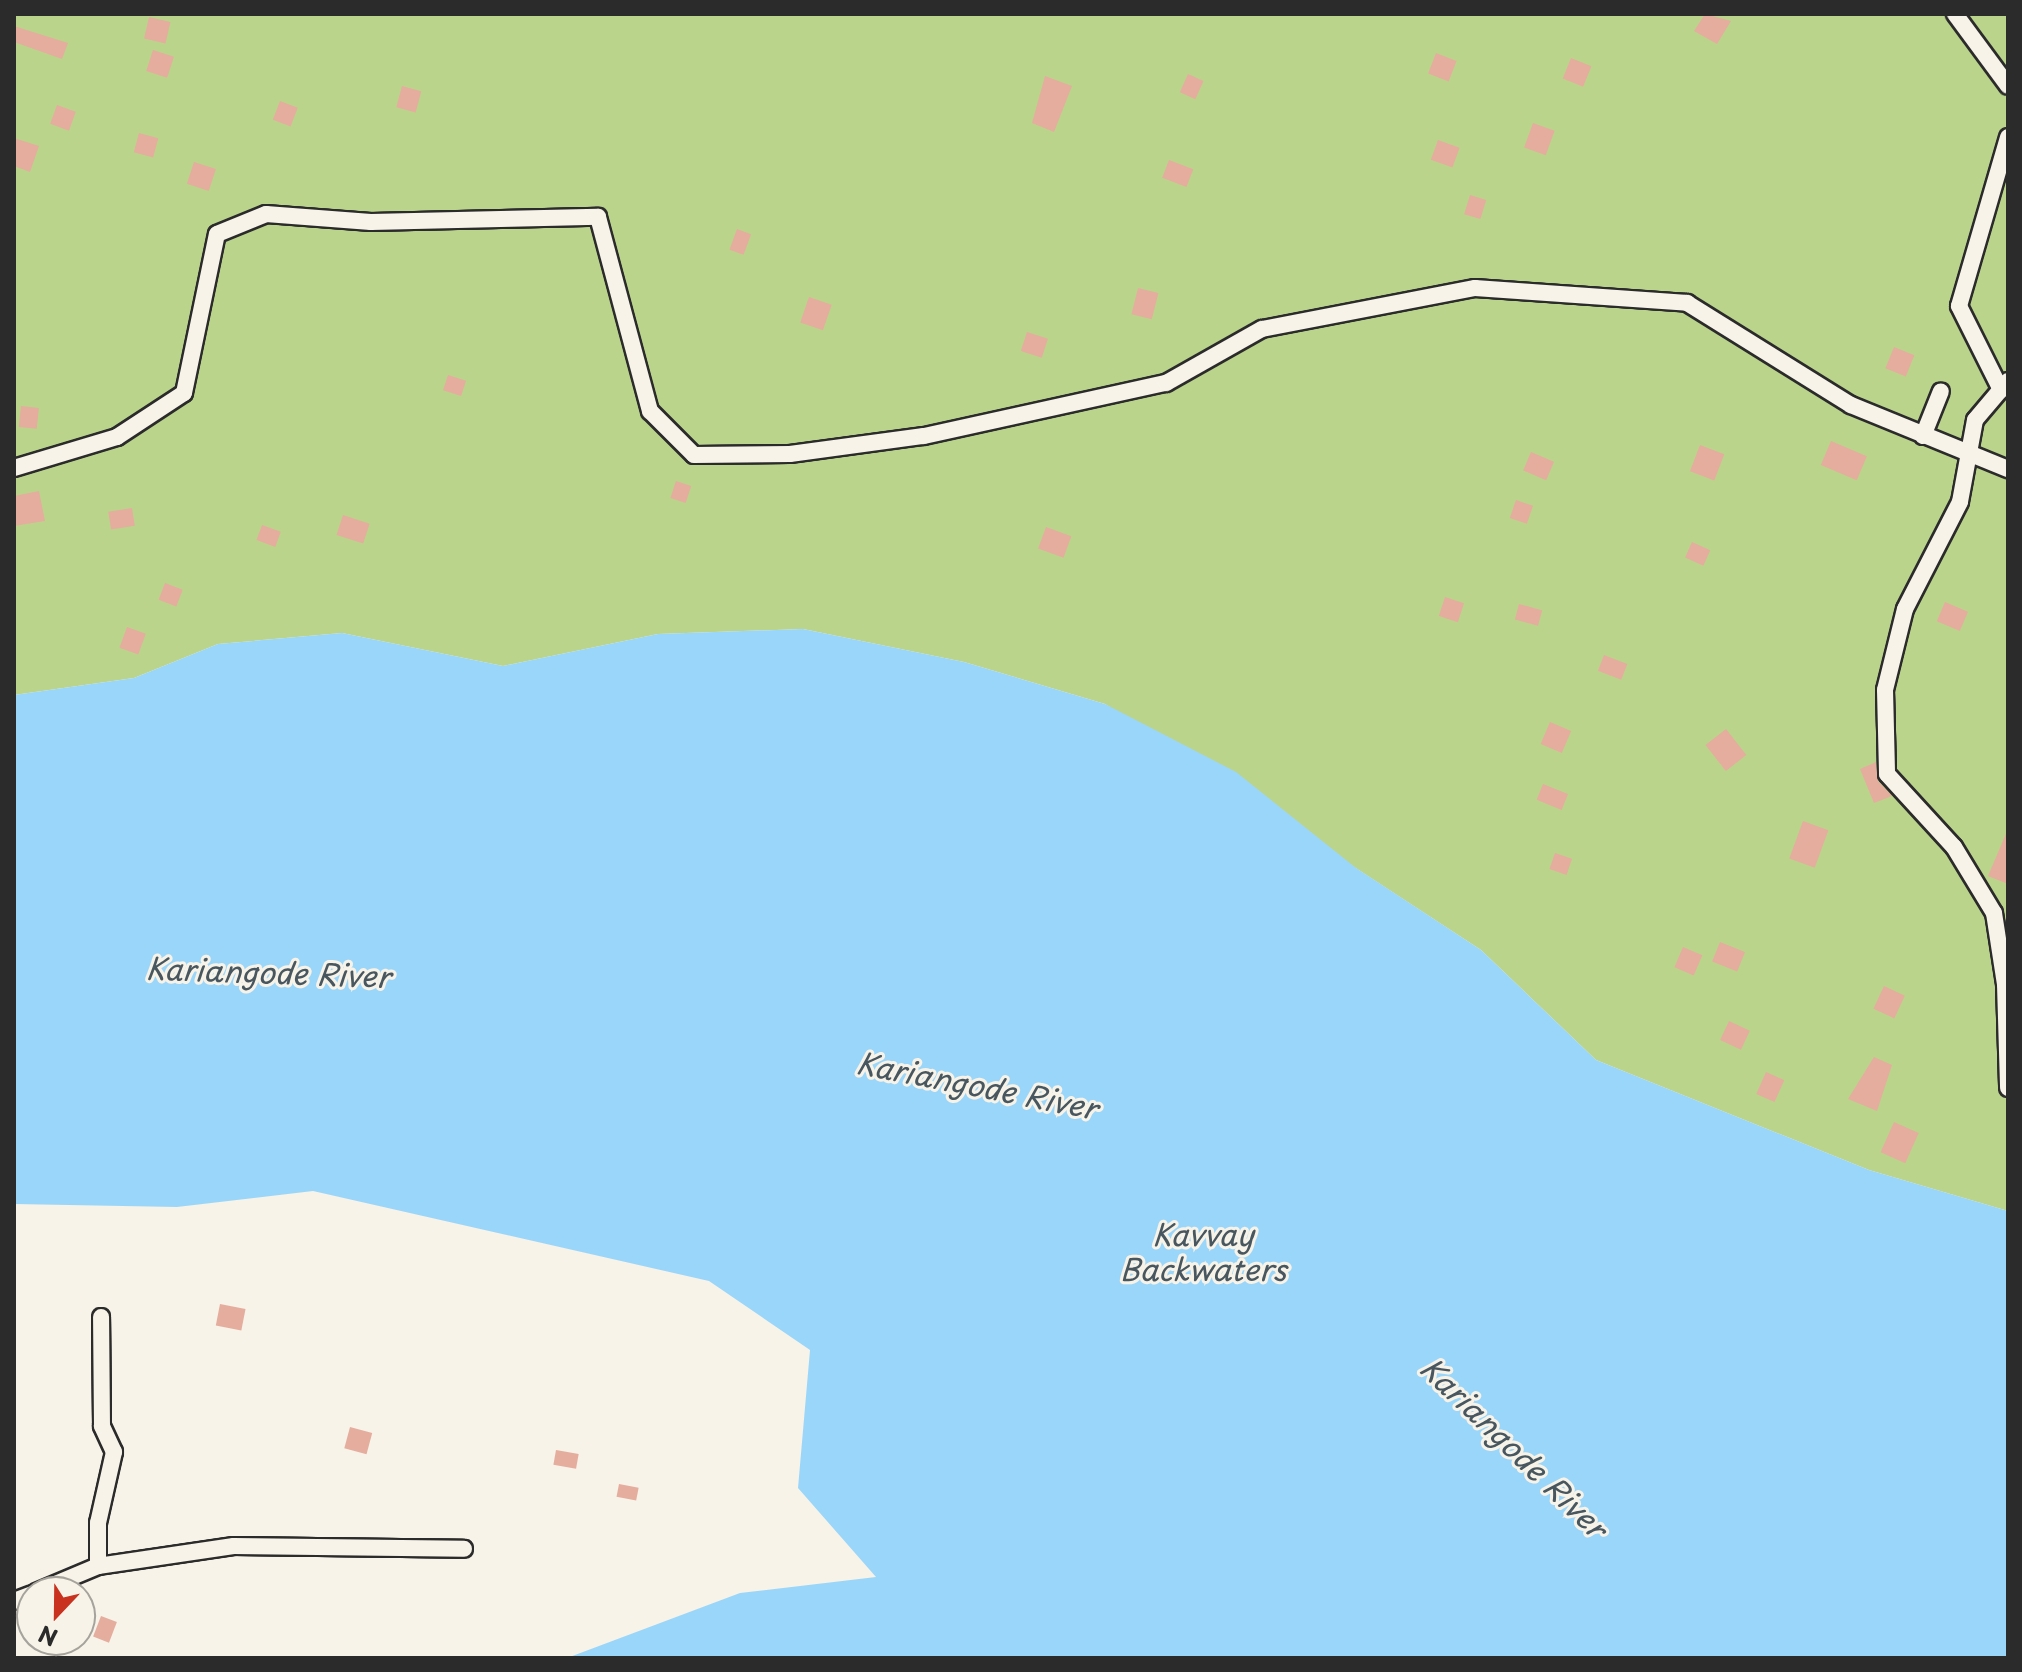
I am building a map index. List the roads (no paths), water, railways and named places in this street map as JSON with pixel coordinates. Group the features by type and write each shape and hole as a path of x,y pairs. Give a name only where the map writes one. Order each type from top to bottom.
{"street":[{"path":"1955,14 2008,86"},
{"path":"2008,137 1959,306 2004,386 1975,420 1960,502 1905,609 1885,690 1887,774 1954,847 1994,913 2008,926"},
{"path":"14,468 117,437 184,393 217,234 266,214 371,222 598,217 623,332 650,411 694,455 790,454 939,433 1166,383 1262,329 1475,288 1687,303 1851,405 2008,469"},
{"path":"1923,436 1941,391"},
{"path":"1994,913 2005,984 2008,1088"},
{"path":"98,1566 98,1523 114,1452 102,1426 101,1317"},
{"path":"74,1576 98,1566 234,1546 464,1549"}],"water":[{"name":"Kavvay Backwaters","path":"803,629 964,662 1105,704 1236,772 1356,868 1481,950 1596,1060 1869,1170 2008,1211 2008,1658 567,1658 740,1593 876,1577 798,1488 810,1350 709,1281 313,1191 177,1207 14,1204 14,695 134,678 218,644 342,633 503,666 658,634"}],"water label":[{"name":"Kariangode River","path":"268,972"},
{"name":"Kariangode River","path":"977,1085"},
{"name":"Kariangode River","path":"1514,1447"}]}
